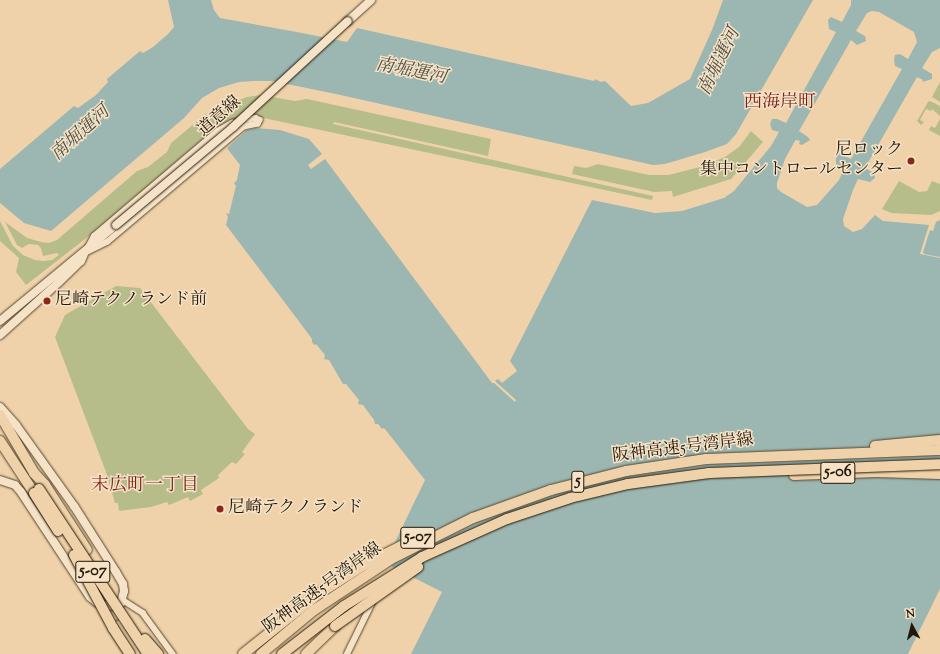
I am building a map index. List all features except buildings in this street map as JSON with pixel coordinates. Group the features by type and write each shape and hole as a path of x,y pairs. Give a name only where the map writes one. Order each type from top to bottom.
{"highway":[{"name":"5-07","path":"0,415 34,473 40,489 113,628 130,654"},
{"name":"5-07","path":"0,440 40,489 158,654"},
{"name":"5-06","path":"797,455 940,440"},
{"name":"阪神高速5号湾岸線","path":"261,654 314,610 391,559 445,530 526,497 600,476 652,466 735,457 940,450"},
{"name":"阪神高速5号湾岸線","path":"282,654 321,622 388,576 422,557 478,531 538,508 599,490 656,479 735,472 940,464"},
{"name":"5-06","path":"735,472 782,475 877,472 940,474"},
{"name":"5-07","path":"40,489 148,654"},
{"name":"5-07","path":"244,654 317,595 364,565 471,513 501,503 526,497"},
{"name":"5-07","path":"306,654 335,626 391,584 478,531"},
{"name":"5-07","path":"74,555 138,654"}],"street":[{"name":"道意線","path":"0,321 72,260 85,253 116,225 233,127 371,0"},
{"path":"255,118 260,120 258,124 244,126 108,242 85,253 94,236 218,131 232,123 255,118"},
{"name":"道意線","path":"0,335 81,261 85,253"},
{"path":"0,407 16,425 74,506 116,572 123,584 124,595 123,600 118,605 110,606 96,602 90,597 21,492 14,485 0,480"},
{"path":"346,654 387,574"},
{"path":"123,600 143,613 173,654"}],"green space":[{"path":"940,82 940,102 932,97"},
{"path":"261,95 295,101 307,99 491,139 488,156 334,122 333,124 653,196 652,200 254,116 239,118 214,130 94,232 26,285 16,272 19,258 0,241 0,221 13,246 23,255 35,260 52,260 59,255 57,253 43,256 41,248 38,245 29,244 22,248 17,245 5,222 27,238 49,243 57,240 137,171 148,167 167,152 171,143 207,113 247,97"},
{"path":"930,101 940,106 940,116 932,109 931,111 926,109 920,120 924,122 921,125 917,121"},
{"path":"940,119 940,136 929,130 931,126 935,128"},
{"path":"751,131 763,142 731,179 673,197 672,191 654,192 572,174 574,166 586,168 598,164 649,175 669,175 700,167 725,157 739,147"},
{"path":"899,181 919,192 927,191 932,181 940,184 940,211 931,215 891,213 882,209"},
{"path":"116,286 140,288 248,429 255,434 242,452 245,454 236,464 232,462 218,475 219,478 201,490 203,494 190,501 188,497 169,505 167,502 151,507 119,511 118,503 115,503 106,472 55,337 65,315"}],"water":[{"name":"南堀運河","path":"168,0 211,0 214,10 220,18 347,42 357,28 594,81 595,79 601,82 605,81 631,106 648,103 690,79 712,30 723,0 813,0 736,134 727,144 665,164 653,165 272,81 239,82 219,88 202,98 184,118 51,231 24,223 0,203 0,169 74,106 78,108 96,95 108,82 107,79 140,51 143,53 153,47 168,34 174,27"},
{"path":"851,0 940,0 940,48 932,52 922,68 932,74 932,79 922,82 923,80 917,77 865,168 874,173 875,178 870,182 858,179 843,219 844,226 853,232 862,229 875,215 883,221 929,225 920,254 940,258 940,589 908,654 411,654 442,592 385,563 425,480 385,429 382,429 378,424 375,424 374,420 363,405 358,404 359,400 346,384 343,384 329,360 324,359 325,355 316,344 314,345 312,339 301,324 226,225 228,217 226,213 229,214 236,186 234,183 237,180 240,165 227,148 247,130 255,128 280,130 309,139 322,154 308,165 311,169 325,159 492,383 494,383 515,402 516,400 495,381 498,379 502,383 517,371 510,361 592,200 655,213 682,211 724,198 734,191 771,146 779,132 772,130 770,124 772,119 777,119 786,123 836,32 829,29 828,20 831,17 842,22 851,5","holes":["872,11 879,12 914,32 917,42 908,59 900,54 895,55 895,66 902,69 851,159 840,154 836,155 836,164 843,171 839,180 817,205 807,207 781,192 777,188 777,183 785,159 796,140 800,141 799,144 802,145 810,140 799,131 851,40 857,45 866,41 865,36 856,31 867,13"]},
{"path":"940,220 940,257 924,254 923,252 930,230 933,231 936,222"}],"place":[{"name":"尼ロック 集中コントロールセンター","path":"911,161"},
{"name":"尼崎テクノランド前","path":"47,301"},
{"name":"尼崎テクノランド","path":"220,509"}],"district":[{"name":"西海岸町","path":"780,103"},
{"name":"末広町一丁目","path":"145,486"}]}
